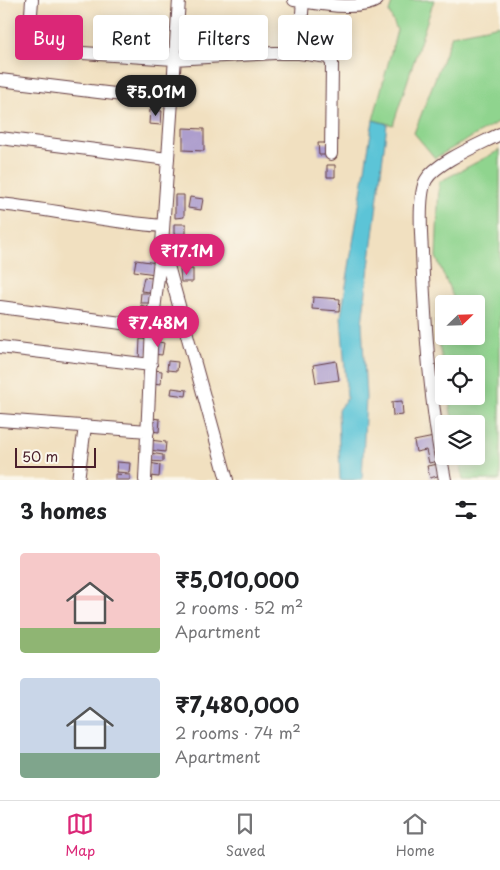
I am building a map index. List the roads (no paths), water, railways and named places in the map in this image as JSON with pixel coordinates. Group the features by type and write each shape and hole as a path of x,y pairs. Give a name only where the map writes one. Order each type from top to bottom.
{"street":[{"path":"32,0 29,41 32,47 37,50 174,59 278,53"},
{"path":"145,480 152,326 162,244 179,0"},
{"path":"300,15 300,0 364,6 377,0"},
{"path":"330,60 332,63 331,154"},
{"path":"0,80 172,101"},
{"path":"445,480 428,361 422,263 422,197 426,180 437,168 500,134"},
{"path":"0,138 168,159"},
{"path":"0,204 122,223 163,226"},
{"path":"162,244 227,480"},
{"path":"0,308 152,326"},
{"path":"0,348 151,365"},
{"path":"0,420 148,431"},
{"path":"78,480 85,426"}],"water":[{"path":"373,120 387,124 362,323 366,397 362,480 340,480 338,410 347,398 341,316"}]}
